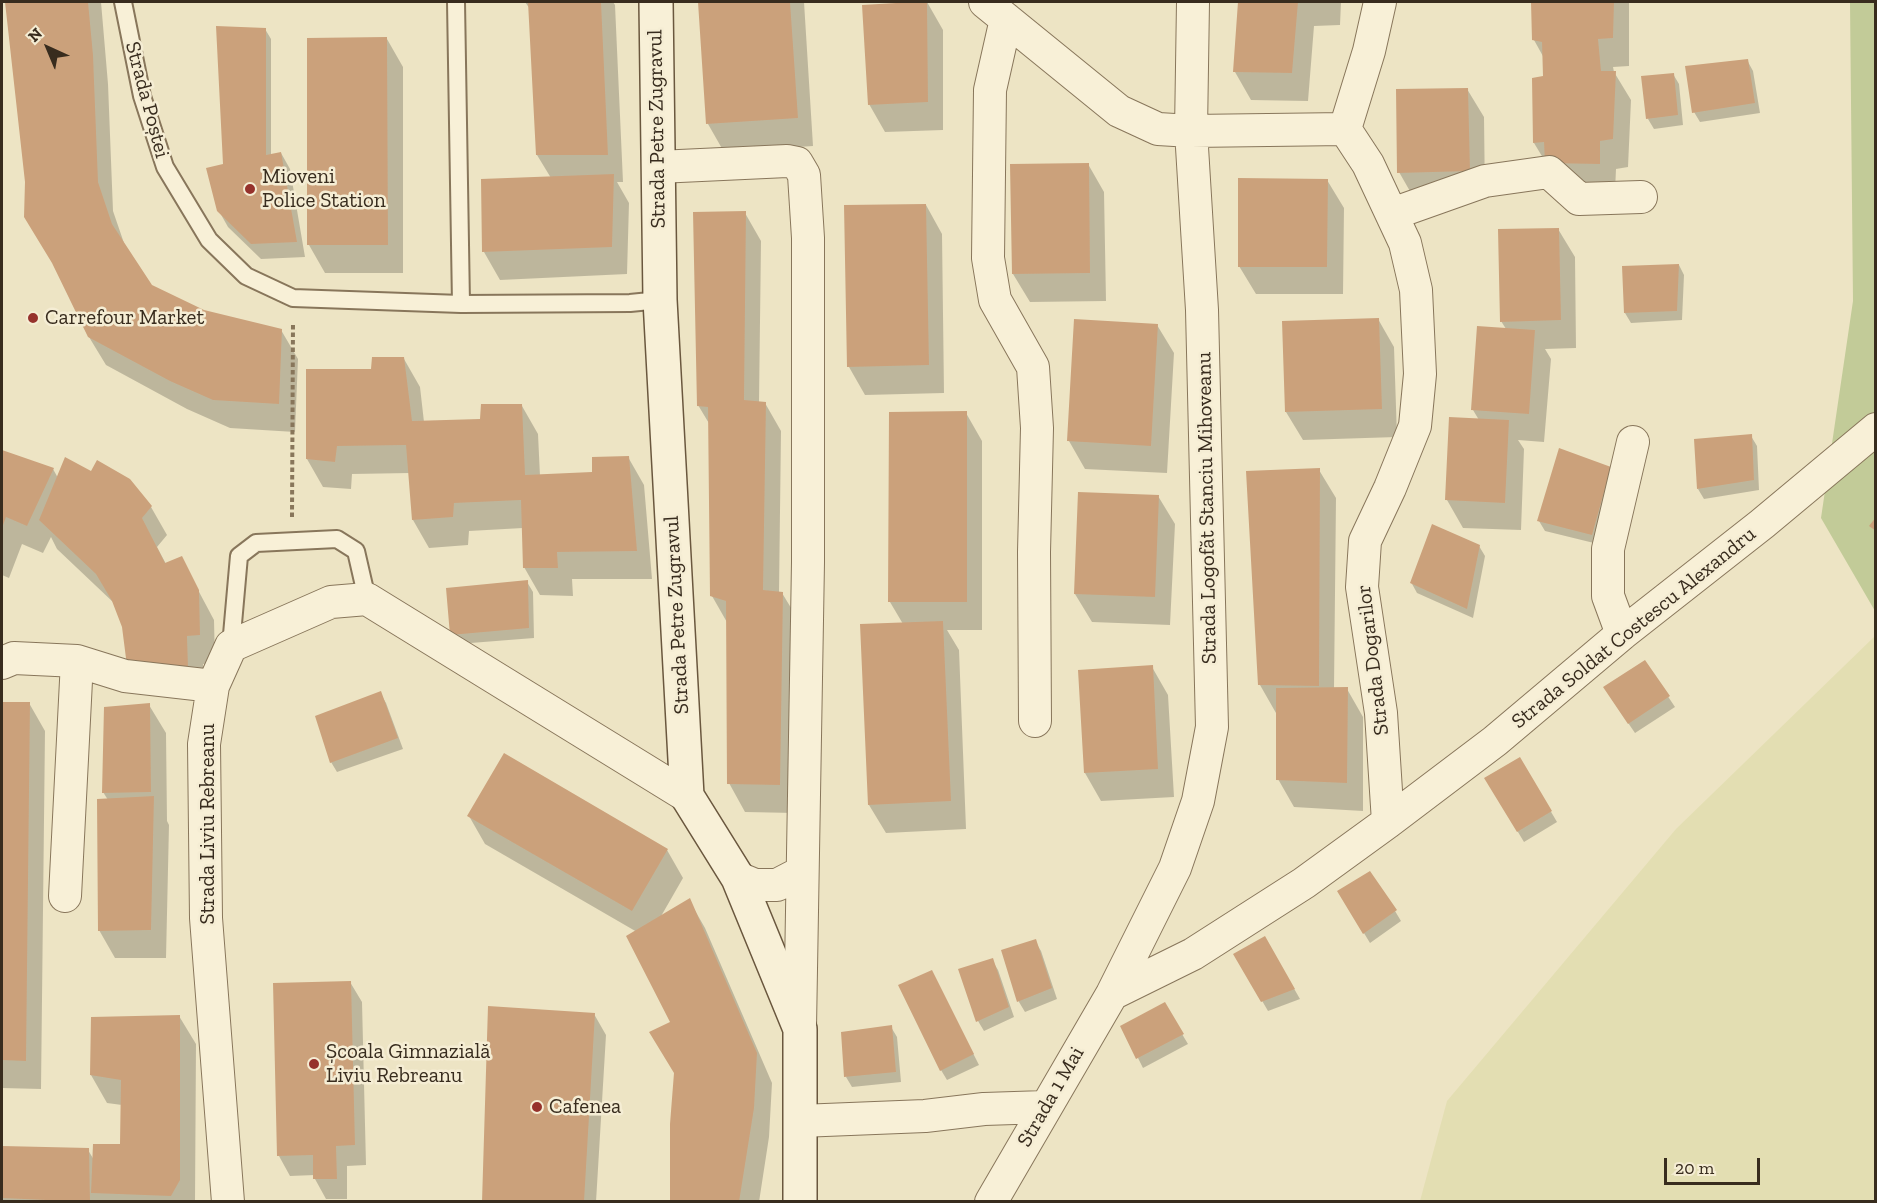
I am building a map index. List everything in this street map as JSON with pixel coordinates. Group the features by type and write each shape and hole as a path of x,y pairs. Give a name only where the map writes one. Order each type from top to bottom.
{"street":[{"name":"Strada Petre Zugravul","path":"656,2 660,300 687,795 738,878 800,1029 800,1202"},
{"name":"Strada Logofăt Stanciu Mihoveanu","path":"1112,994 1175,868 1198,801 1212,727 1202,322 1191,131 1193,2"},
{"path":"995,10 1119,111 1158,129 1191,131 1345,129 1370,51 1380,2"},
{"path":"995,10 990,90 988,258 995,300 1033,367 1037,428 1034,552 1035,721"},
{"name":"Strada Dogarilor","path":"1345,129 1368,164 1406,243 1416,290 1420,374 1415,426 1365,541 1362,588 1381,712 1388,822"},
{"path":"658,167 787,161 797,163 804,175 808,237 808,562 800,1029"},
{"path":"1392,214 1485,181 1549,172 1579,199 1641,197"},
{"name":"Strada Soldat Costescu Alexandru","path":"1112,994 1193,954 1304,883 1388,822 1495,741 1622,634 1762,524 1875,429"},
{"path":"1622,634 1608,596 1608,549 1633,442"},
{"path":"231,646 331,602 367,599 687,795"},
{"name":"Strada Liviu Rebreanu","path":"228,1202 206,918 204,744 213,686 231,646"},
{"path":"2,663 14,658 77,661 125,676 213,686"},
{"path":"65,896 77,661"},
{"path":"738,878 755,885 777,885 802,872"},
{"name":"Strada 1 Mai","path":"991,1202 1112,994"},
{"path":"800,1121 925,1116 984,1109 1045,1107"}],"lane":[{"name":"Strada Poștei","path":"123,2 142,96 165,166 209,240 246,276 293,298 461,304 630,303 660,300"},
{"path":"456,2 461,304"},
{"path":"231,646 239,556 256,543 337,539 356,551 367,599"}],"path":[{"path":"291,541 293,298"}],"shaded area":[{"path":"1875,636 1875,1201 1420,1201 1447,1101 1676,829"}],"green space":[{"path":"1850,2 1875,2 1875,611 1821,518 1853,301"}],"building":[{"path":"5,2 88,2 93,55 98,182 112,224 152,285 204,310 282,329 279,404 213,400 170,381 88,337 52,263 24,217 25,182"},
{"path":"528,2 601,2 608,155 536,155"},
{"path":"698,2 790,2 798,118 706,124"},
{"path":"927,2 928,102 868,105 862,5"},
{"path":"1238,2 1298,2 1292,73 1233,72"},
{"path":"1531,2 1614,2 1613,38 1598,39 1601,71 1616,71 1613,139 1600,141 1600,164 1545,163 1544,142 1533,143 1532,78 1543,76 1542,42 1532,40"},
{"path":"216,26 266,28 266,155 281,152 297,242 251,244 217,211 206,168 223,164"},
{"path":"387,37 388,245 307,245 307,38"},
{"path":"1748,59 1755,103 1692,113 1685,66"},
{"path":"1674,73 1678,115 1646,119 1641,76"},
{"path":"1468,88 1470,171 1397,173 1396,89"},
{"path":"1089,163 1090,273 1012,274 1010,164"},
{"path":"614,174 612,247 482,252 481,179"},
{"path":"1238,178 1328,179 1327,267 1238,267"},
{"path":"926,204 929,365 847,367 844,205"},
{"path":"746,211 744,400 766,402 763,590 783,592 780,785 727,784 726,601 710,596 708,407 697,406 693,212"},
{"path":"1559,228 1561,320 1500,322 1498,229"},
{"path":"1679,264 1677,311 1624,313 1622,266"},
{"path":"1379,318 1382,409 1285,412 1282,321"},
{"path":"1074,319 1158,324 1151,446 1067,441"},
{"path":"1477,326 1535,330 1529,414 1471,410"},
{"path":"372,357 404,357 412,421 480,419 481,404 522,404 525,475 592,472 592,457 629,456 637,551 557,552 558,568 523,568 521,500 454,503 453,517 412,520 406,445 337,446 335,462 306,459 306,369 371,369"},
{"path":"967,411 967,602 888,602 889,412"},
{"path":"1449,417 1509,420 1505,503 1445,500"},
{"path":"1752,434 1754,480 1697,489 1694,439"},
{"path":"1559,448 1611,467 1592,535 1537,521"},
{"path":"2,450 54,468 27,526 6,517 2,528"},
{"path":"65,457 91,471 97,460 130,479 152,506 142,518 165,563 182,556 199,590 200,635 187,636 188,668 127,666 122,627 112,601 96,574 39,520"},
{"path":"1320,468 1319,686 1258,685 1246,471"},
{"path":"1078,492 1159,495 1155,597 1074,594"},
{"path":"1876,517 1876,531 1869,526"},
{"path":"1432,524 1480,545 1467,609 1410,583"},
{"path":"528,580 529,628 450,635 446,588"},
{"path":"943,621 951,801 868,805 860,624"},
{"path":"1645,660 1670,696 1628,724 1603,687"},
{"path":"1153,665 1158,769 1084,773 1078,670"},
{"path":"1348,687 1347,783 1276,780 1276,688"},
{"path":"381,691 398,738 330,763 315,716"},
{"path":"2,702 30,702 26,1061 2,1060"},
{"path":"150,703 151,792 102,793 104,707"},
{"path":"504,753 668,849 632,911 467,816"},
{"path":"1520,757 1552,811 1517,832 1484,778"},
{"path":"154,796 151,930 98,931 97,799"},
{"path":"1370,871 1397,910 1363,934 1337,891"},
{"path":"690,898 757,1053 754,1108 739,1202 670,1202 670,1124 674,1073 649,1032 670,1022 626,936"},
{"path":"1265,936 1295,989 1261,1002 1233,954"},
{"path":"1036,939 1052,988 1017,1002 1001,950"},
{"path":"993,958 1009,1007 976,1022 958,969"},
{"path":"932,970 974,1054 940,1071 898,985"},
{"name":"Școala Gimnazială Liviu Rebreanu","path":"351,981 355,1145 336,1146 337,1179 313,1179 313,1155 277,1156 273,983"},
{"path":"1165,1002 1184,1034 1136,1059 1120,1026"},
{"name":"Cafenea","path":"488,1006 595,1013 584,1202 482,1202"},
{"path":"180,1015 180,1180 171,1196 91,1193 93,1144 120,1144 121,1080 90,1075 91,1017"},
{"path":"892,1025 896,1072 844,1077 841,1032"},
{"path":"2,1146 89,1148 90,1202 2,1198"}],"place":[{"name":"Mioveni Police Station","path":"250,189"},
{"name":"Carrefour Market","path":"33,318"},
{"name":"Școala Gimnazială Liviu Rebreanu","path":"314,1064"},
{"name":"Cafenea","path":"537,1107"}]}
